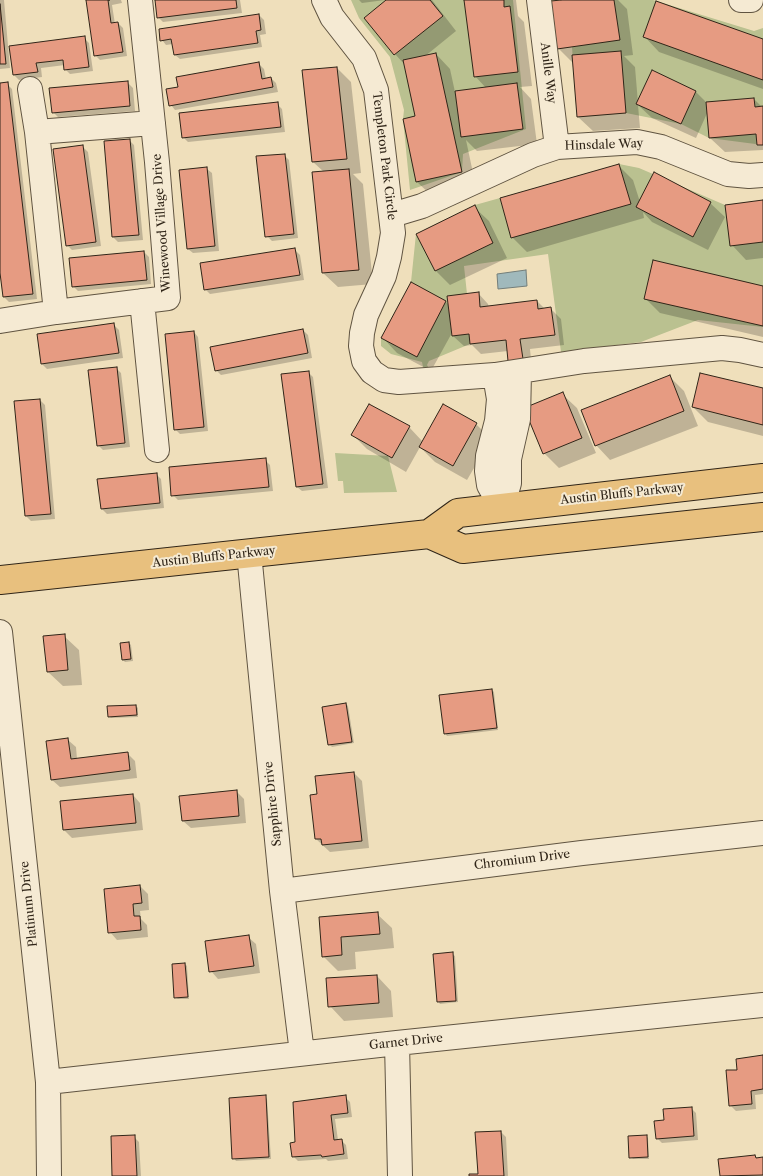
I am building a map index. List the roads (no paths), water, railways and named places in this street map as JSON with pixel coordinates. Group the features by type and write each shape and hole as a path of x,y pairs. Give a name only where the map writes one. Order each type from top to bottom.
{"main road":[{"name":"Austin Bluffs Parkway","path":"0,580 428,534 458,513 763,478"},
{"name":"Austin Bluffs Parkway","path":"428,534 463,549 763,517"}],"street":[{"name":"Winewood Village Drive","path":"0,321 168,298 140,0"},
{"name":"Templeton Park Circle","path":"324,0 332,17 364,58 372,75 376,90 393,233 384,276 366,314 361,346 364,361 372,372 384,380 399,382 496,375 584,361 722,348 763,355"},
{"name":"Anille Way","path":"539,0 557,147"},
{"path":"741,0 751,0"},
{"path":"30,88 37,132 56,312"},
{"path":"37,132 153,123"},
{"name":"Hinsdale Way","path":"392,214 422,206 533,154 557,147 637,142 661,147 728,174 763,175"},
{"path":"142,301 157,450"},
{"path":"502,508 509,483 509,459 520,409 519,372"},
{"path":"496,375 499,399 497,421 488,456 487,471 489,485 502,508"},
{"name":"Sapphire Drive","path":"249,553 282,891 302,1054"},
{"name":"Platinum Drive","path":"0,632 48,1082 49,1176"},
{"name":"Chromium Drive","path":"282,891 582,852 763,833"},
{"name":"Garnet Drive","path":"48,1082 396,1043 763,1005"},
{"path":"396,1043 400,1176"}],"water":[{"path":"526,270 527,286 498,289 497,274"}]}
